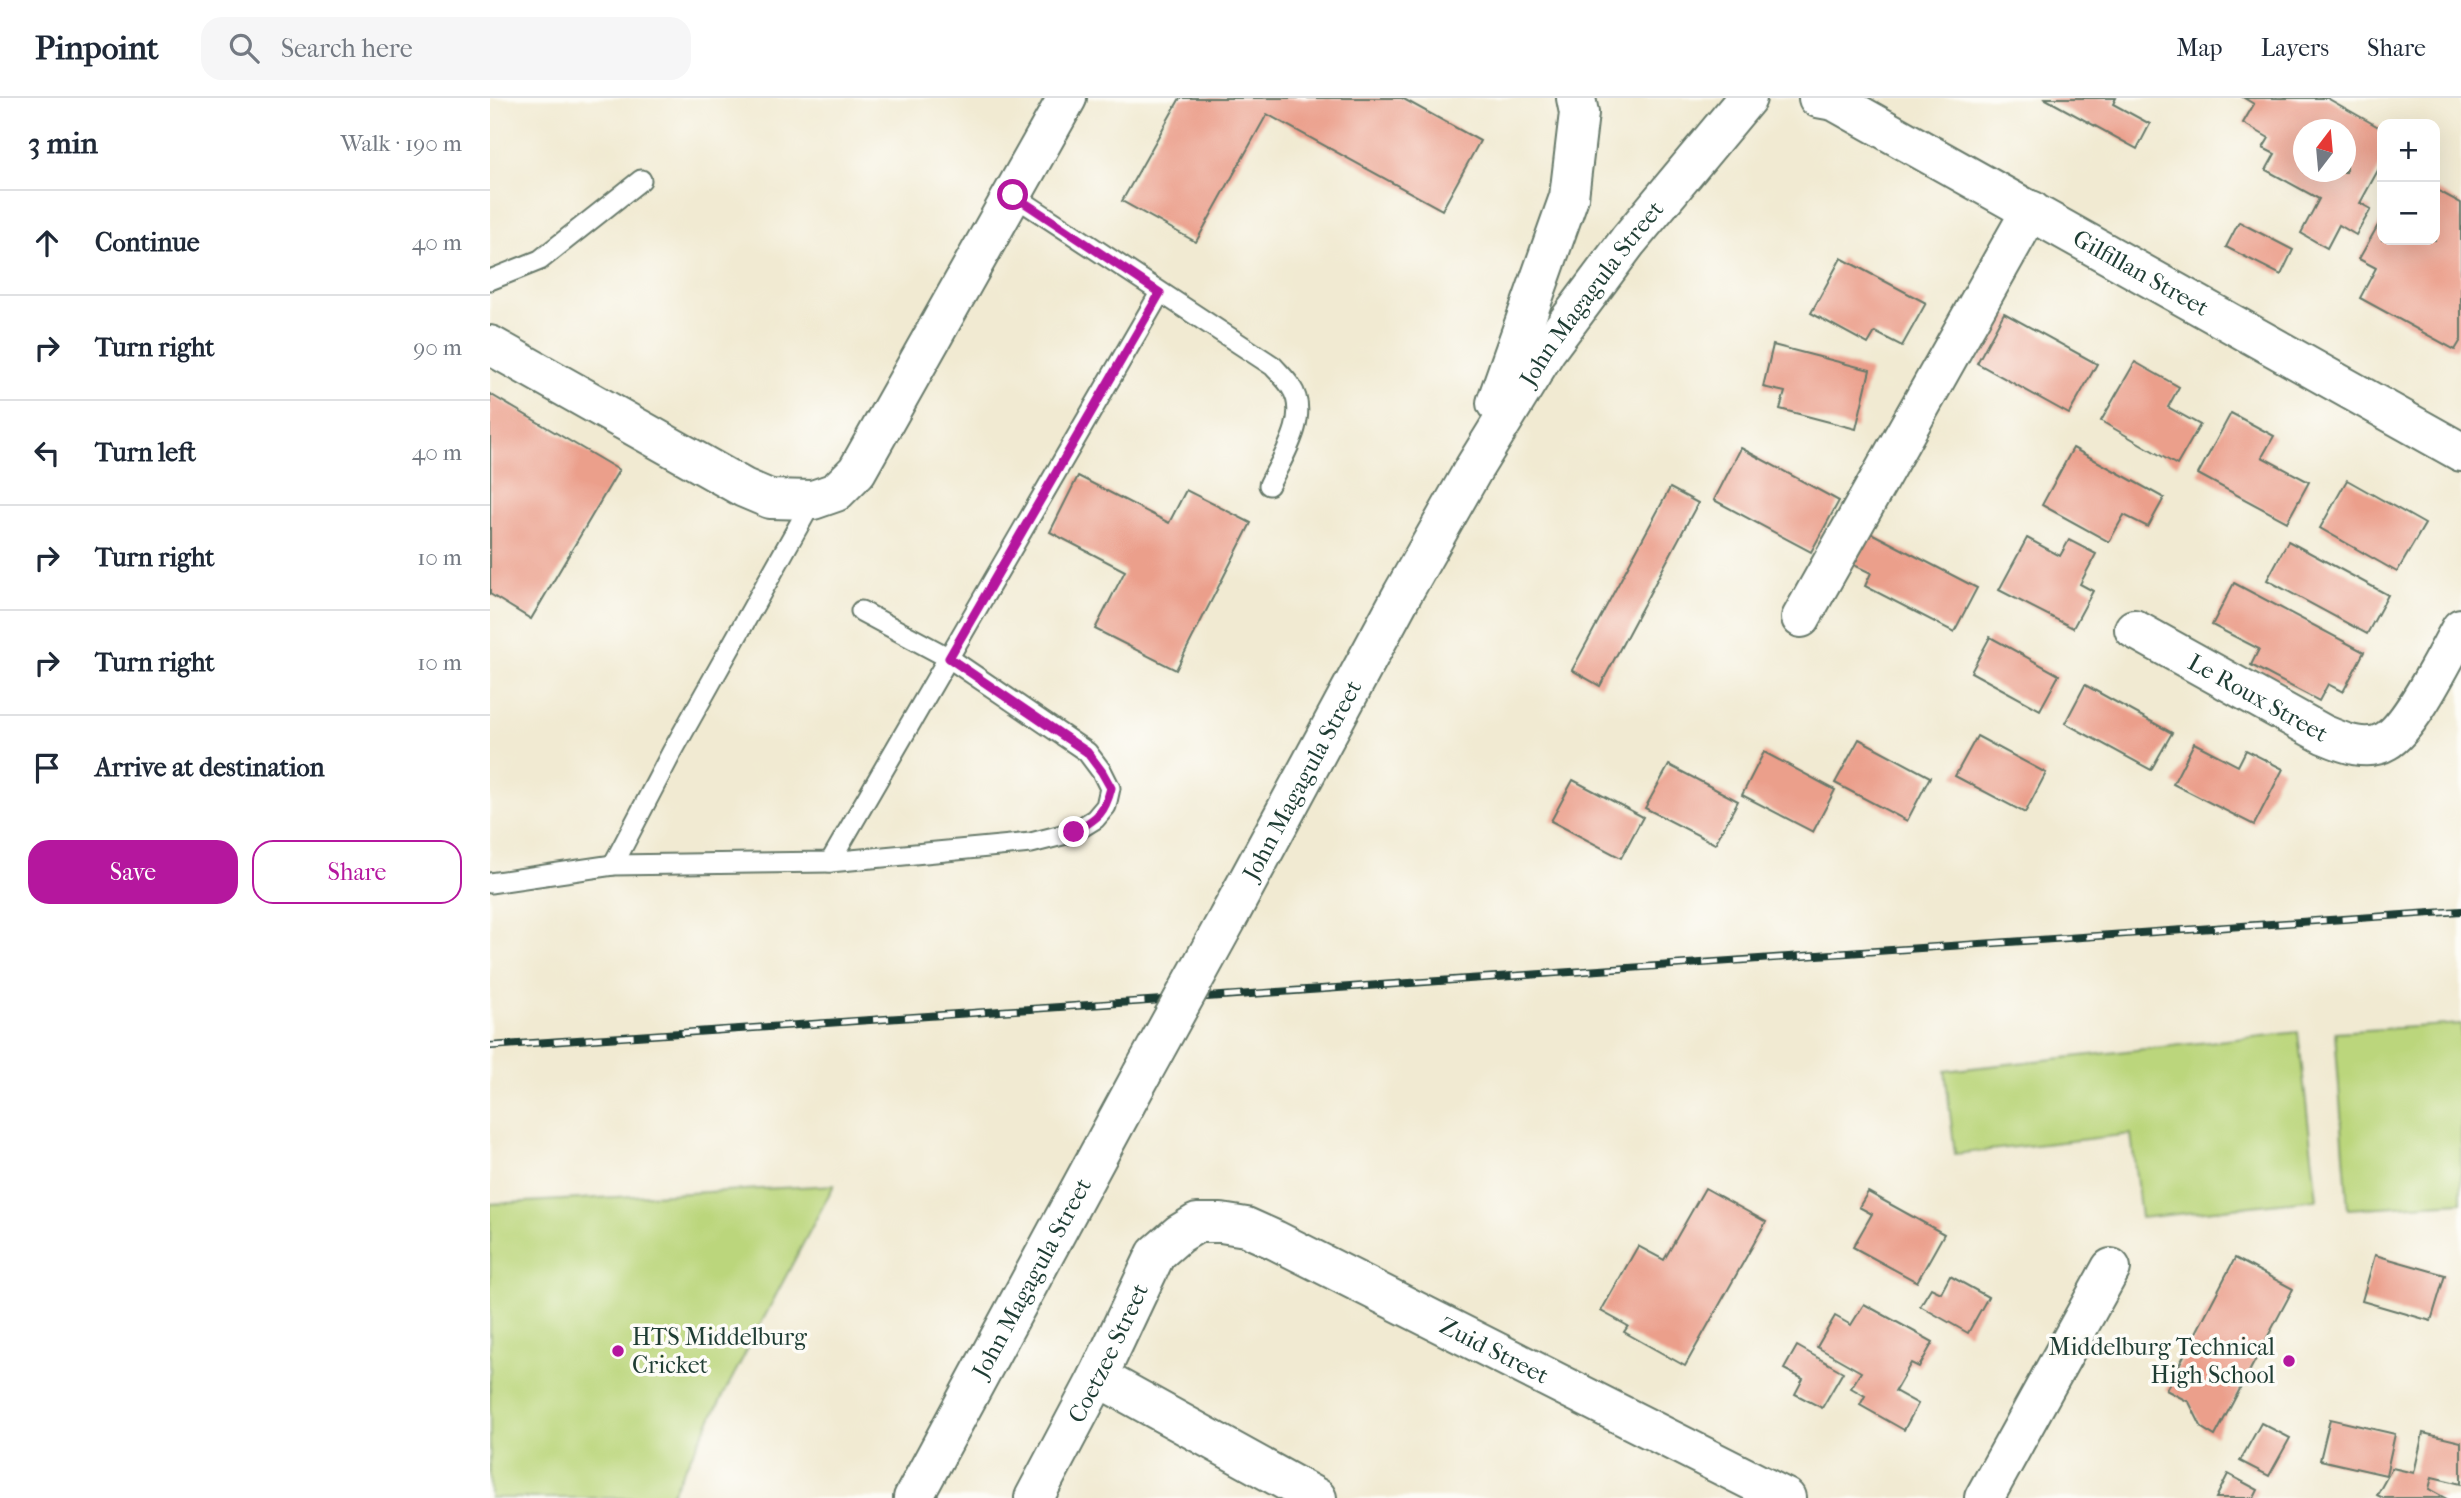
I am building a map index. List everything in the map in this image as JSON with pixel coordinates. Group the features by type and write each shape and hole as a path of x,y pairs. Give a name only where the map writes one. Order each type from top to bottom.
{"street":[{"path":"490,345 744,488 770,499 813,500 836,492 858,471 1067,98"},
{"path":"1474,468 1569,197 1579,113 1576,98"},
{"name":"John Magagula Street","path":"913,1498 1403,593 1474,468 1546,351 1628,242 1747,98"},
{"name":"Gilfillan Street","path":"1818,98 1834,101 2461,452"},
{"path":"1801,618 2031,210"},
{"name":"Le Roux Street","path":"2134,629 2323,734 2349,745 2372,746 2386,741 2408,719 2461,628"},
{"name":"Coetzee Street","path":"1034,1498 1098,1377 1156,1254 1197,1223"},
{"name":"Zuid Street","path":"1197,1223 1246,1227 1275,1240 1786,1498"},
{"path":"1984,1498 2111,1268"},
{"path":"1098,1377 1317,1498"}],"lane":[{"path":"490,280 540,260 641,180"},
{"path":"1013,195 1273,366 1293,389 1298,411 1294,431 1269,485"},
{"path":"830,862 1160,293"},
{"path":"613,865 813,500"},
{"path":"490,883 613,865 830,862 1031,843 1074,832 1095,819 1106,806 1111,788 1087,752 949,658 862,611"}],"green space":[{"path":"2461,1024 2461,1202 2348,1209 2335,1032"},
{"path":"2298,1032 2317,1199 2141,1218 2131,1134 1955,1154 1945,1071"},
{"name":"HTS Middelburg Cricket","path":"834,1185 669,1498 490,1498 490,1204"}],"building":[{"path":"1180,98 1402,98 1480,141 1442,210 1267,114 1196,242 1122,201"},
{"path":"2044,98 2116,98 2113,104 2150,124 2137,149"},
{"path":"2244,98 2327,98 2377,126 2377,172 2360,203 2371,209 2356,235 2339,225 2327,248 2301,233 2319,199 2266,170 2275,154 2263,148 2269,138 2243,123 2254,104"},
{"path":"2440,192 2461,203 2461,340 2455,350 2360,298 2376,268 2359,259 2377,227 2377,245 2440,245"},
{"path":"2239,222 2293,250 2281,275 2226,247"},
{"path":"1841,258 1926,303 1902,346 1875,332 1868,344 1811,313"},
{"path":"2004,313 2097,364 2069,414 1977,363"},
{"path":"1773,345 1870,370 1856,429 1780,409 1785,392 1763,387"},
{"path":"2135,362 2179,387 2168,407 2200,425 2177,465 2101,421"},
{"path":"490,394 619,470 531,619 490,594"},
{"path":"2231,413 2274,436 2262,457 2309,482 2287,522 2198,474"},
{"path":"1741,448 1839,501 1811,552 1714,500"},
{"path":"2073,448 2164,498 2148,527 2124,515 2109,542 2042,505"},
{"path":"1078,476 1169,523 1186,490 1251,523 1176,670 1095,629 1125,571 1050,532"},
{"path":"2347,480 2425,524 2397,572 2320,528"},
{"path":"1670,488 1698,503 1600,686 1572,670"},
{"path":"1871,533 1977,588 1954,632 1865,586 1871,573 1854,565"},
{"path":"2027,538 2060,556 2069,540 2096,554 2080,584 2093,591 2073,628 1999,590"},
{"path":"2288,541 2388,595 2367,634 2267,580"},
{"path":"2234,583 2364,652 2343,692 2328,684 2319,701 2251,665 2259,649 2212,625"},
{"path":"1990,637 2059,675 2040,710 1971,672"},
{"path":"2085,685 2172,733 2151,770 2065,723"},
{"path":"1977,736 2046,773 2025,813 1955,776"},
{"path":"1859,739 1930,777 1907,821 1835,783"},
{"path":"2194,743 2238,766 2246,750 2283,769 2254,825 2173,784"},
{"path":"1764,752 1835,790 1813,832 1742,795"},
{"path":"1669,765 1738,801 1715,844 1645,808"},
{"path":"1573,780 1643,817 1621,858 1551,821"},
{"path":"1705,1188 1766,1222 1685,1366 1624,1332 1628,1326 1601,1311 1638,1246 1664,1260"},
{"path":"1868,1192 1944,1234 1917,1282 1853,1247 1872,1214 1859,1207"},
{"path":"2375,1255 2445,1275 2431,1321 2362,1301"},
{"path":"2235,1258 2293,1289 2215,1436 2202,1428 2189,1402 2166,1390"},
{"path":"1950,1276 1988,1297 1968,1333 1920,1306 1931,1288 1941,1293"},
{"path":"1864,1304 1933,1342 1919,1367 1911,1363 1895,1391 1918,1404 1904,1430 1860,1405 1865,1396 1851,1388 1861,1372 1817,1347 1835,1316 1851,1325"},
{"path":"1797,1346 1843,1372 1822,1408 1795,1394 1803,1379 1784,1369"},
{"path":"2330,1419 2395,1434 2386,1475 2320,1460"},
{"path":"2261,1423 2290,1438 2269,1476 2240,1461"},
{"path":"2423,1433 2461,1442 2461,1484 2432,1477 2429,1489 2445,1498 2383,1498 2377,1495 2392,1468 2414,1473"},
{"path":"2228,1474 2258,1490 2254,1498 2216,1498"}],"railway":[{"path":"490,1046 2461,911"}],"place":[{"name":"HTS Middelburg Cricket","path":"618,1351"},
{"name":"Middelburg Technical High School","path":"2289,1361"}],"route":[{"path":"1013,195 1160,293 949,658 1087,752 1102,772 1111,788 1106,806 1095,819 1074,832"}]}
